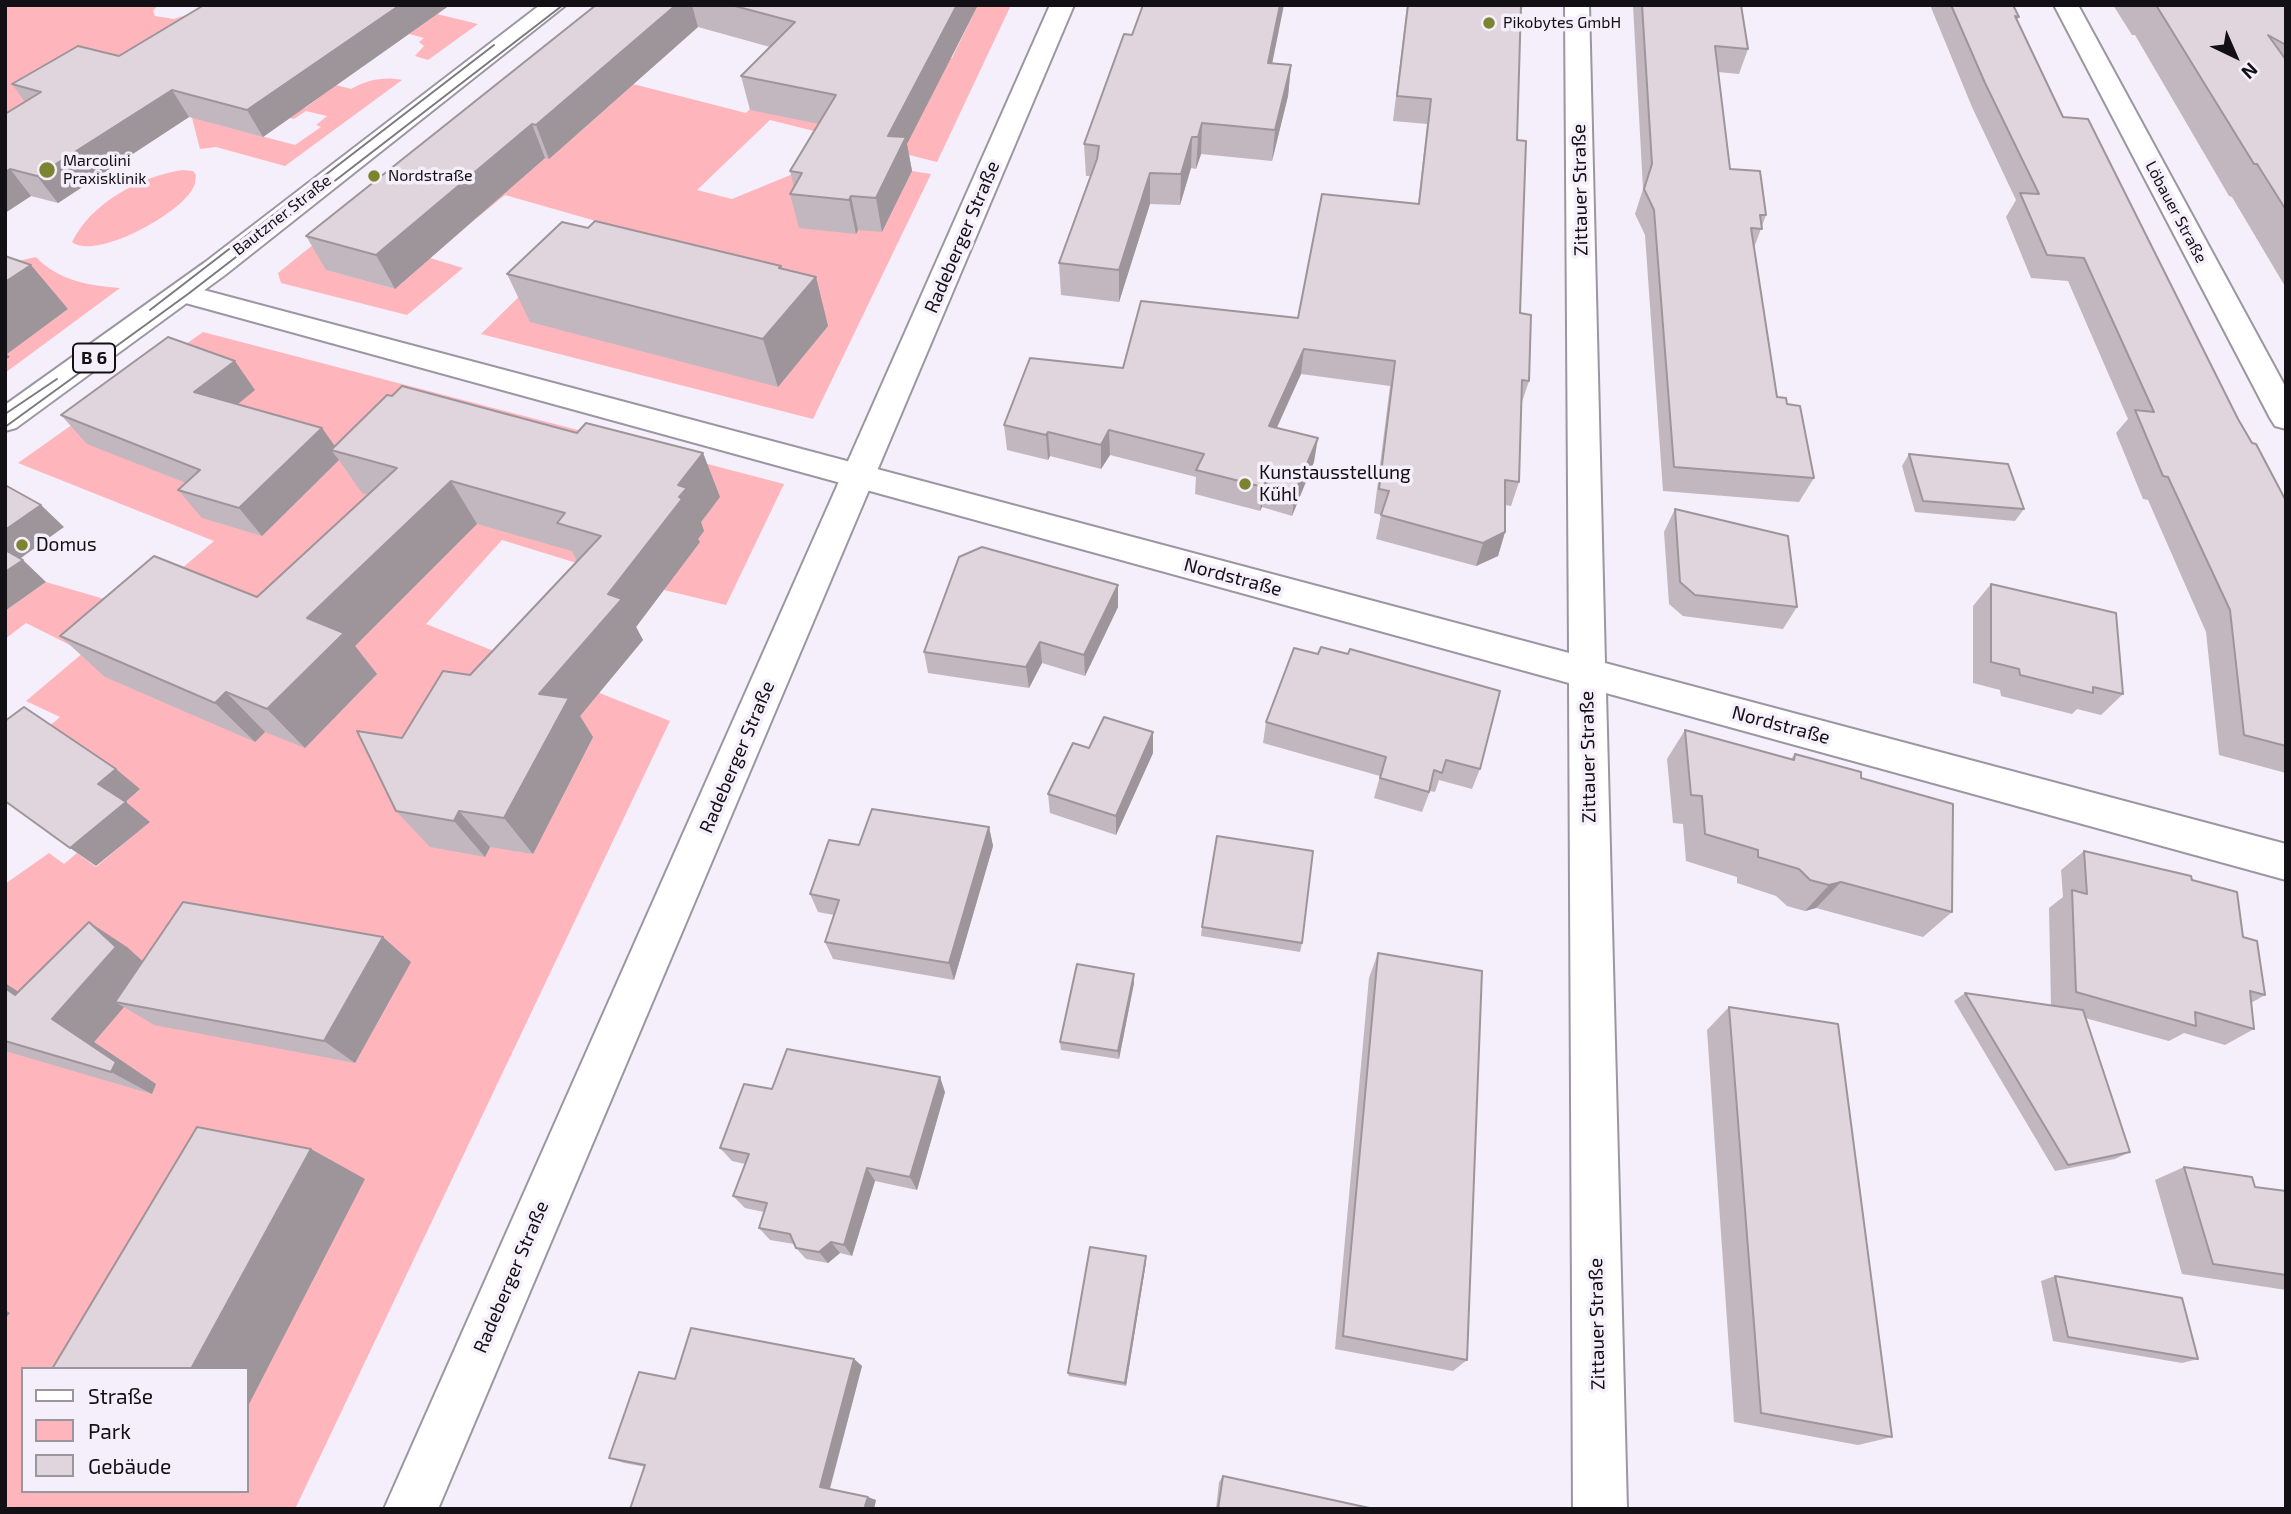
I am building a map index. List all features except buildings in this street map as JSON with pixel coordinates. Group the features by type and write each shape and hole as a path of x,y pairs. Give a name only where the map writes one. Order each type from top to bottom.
{"street":[{"name":"Bautzner Straße","path":"5,420 181,293 555,5"},
{"name":"Radeberger Straße","path":"411,1509 1062,5"},
{"name":"Zittauer Straße","path":"1577,5 1600,1509"},
{"name":"Löbauer Straße","path":"2066,5 2286,418"},
{"name":"Nordstraße","path":"181,293 2286,862"}],"green space":[{"path":"5,5 158,5 153,11 155,16 174,19 186,15 228,26 176,75 305,108 336,85 351,89 376,80 402,80 285,166 216,147 200,149 191,114 5,157","holes":["306,111 327,116 316,125 321,127 295,145 208,122 274,114 294,119"]},
{"path":"978,5 1011,5 937,162 770,120 697,190 732,199 793,174 882,232 912,171 931,174 813,419 481,334 596,221 505,195 478,217 327,270 395,289 430,258 463,268 407,315 281,283 278,273 439,143 633,84 746,113 780,79 927,55 952,58"},
{"path":"437,14 478,24 428,60 415,56 424,46 419,42 424,38 409,34"},
{"path":"182,170 193,171 196,175 195,185 187,197 157,220 138,231 100,245 84,246 72,242 92,215 105,203 134,185"},
{"path":"36,257 44,265 64,276 97,286 120,288 5,373 5,360 9,357 5,356 5,323 35,333 68,309 5,288 5,264"},
{"path":"203,332 784,484 726,605 664,590 502,540 426,624 670,721 295,1509 5,1509 5,884 49,853 64,864 77,853 96,867 149,822 32,741 60,717 26,701 84,652 26,623 5,639 5,611 46,582 135,608 214,541 18,463"}],"tram line":[{"path":"5,427 188,294 563,5"},
{"path":"150,310 494,45"},
{"path":"5,414 57,379"}],"place":[{"name":"Pikobytes GmbH","path":"1489,23"},
{"name":"Marcolini Praxisklinik","path":"47,170"},
{"name":"Nordstraße","path":"374,176"},
{"name":"Kunstausstellung Kühl","path":"1245,484"},
{"name":"Domus","path":"22,545"}]}
